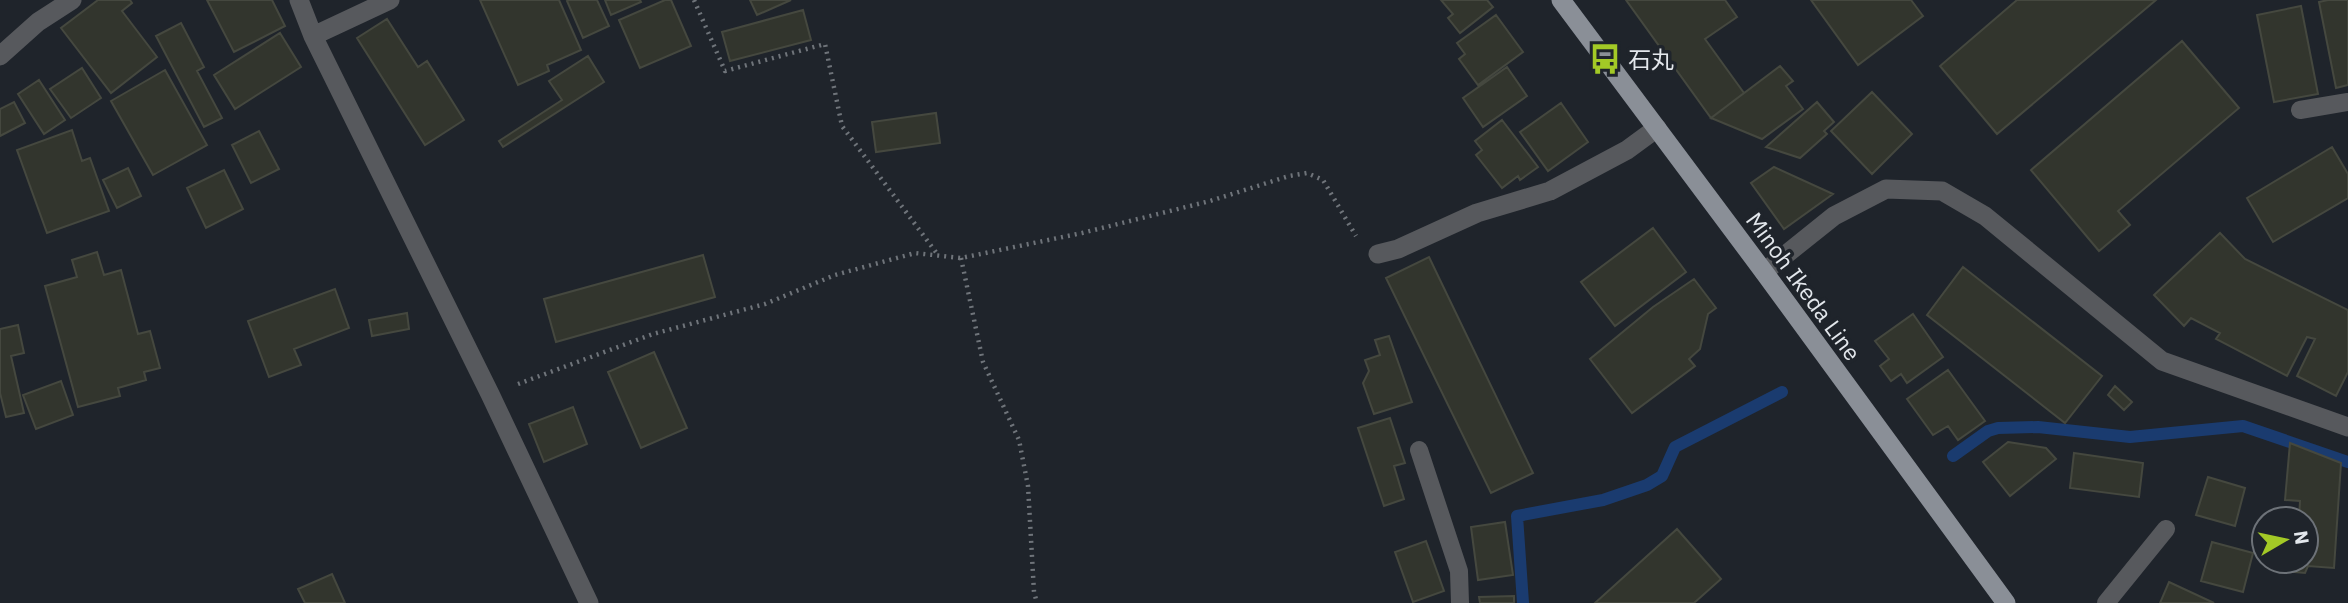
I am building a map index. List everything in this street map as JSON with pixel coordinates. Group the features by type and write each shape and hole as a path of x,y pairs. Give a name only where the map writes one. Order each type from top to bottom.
{"main road":[{"name":"Minoh Ikeda Line","path":"1561,0 2006,603"}],"street":[{"path":"0,56 38,22 72,0"},
{"path":"299,0 313,36 490,394 589,603"},
{"path":"313,36 390,0"},
{"path":"1378,254 1398,249 1477,213 1550,191 1627,150 1657,128"},
{"path":"1764,272 1834,216 1886,189 1942,191 1985,216 2162,361 2348,427"}],"lane":[{"path":"2300,110 2348,102"},
{"path":"1419,450 1459,572 1460,603"},
{"path":"2106,603 2166,529"}],"path":[{"path":"694,0 725,71 825,44 842,126 938,255"},
{"path":"490,394 653,334 765,304 835,275 915,253 961,258 1095,230 1307,173 1323,180 1360,243 1378,254"},
{"path":"961,258 983,362 1019,440 1028,486 1034,592 1037,603"}],"building":[{"path":"98,0 130,0 132,3 122,11 157,57 111,93 61,28"},
{"path":"207,0 272,0 285,26 234,52"},
{"path":"480,0 559,0 581,50 547,65 549,71 518,85"},
{"path":"597,0 609,26 583,38 567,1"},
{"path":"605,0 640,0 641,2 611,15"},
{"path":"665,0 671,0 691,46 640,68 619,20"},
{"path":"750,0 791,0 757,15"},
{"path":"1441,0 1487,0 1493,7 1460,33 1448,18 1453,14"},
{"path":"1626,0 1725,0 1737,17 1705,39 1744,93 1711,118"},
{"path":"1811,0 1911,0 1923,16 1858,65"},
{"path":"2017,0 2156,0 1997,134 1940,66"},
{"path":"2348,0 2348,85 2336,88 2319,2"},
{"path":"2301,6 2318,94 2274,102 2257,15"},
{"path":"803,10 811,40 730,61 722,32"},
{"path":"1496,15 1523,52 1478,85 1459,59 1465,54 1457,43"},
{"path":"387,19 418,67 427,61 464,120 425,145 357,38"},
{"path":"181,23 204,67 197,71 222,118 204,127 156,36"},
{"path":"280,33 301,67 235,109 214,75"},
{"path":"2182,41 2239,108 2118,211 2130,225 2099,251 2031,170"},
{"path":"588,56 604,82 503,147 499,141 562,100 549,81"},
{"path":"1780,66 1793,81 1786,86 1803,109 1762,139 1711,118"},
{"path":"1507,67 1527,96 1483,127 1463,98"},
{"path":"82,68 101,98 71,118 50,89"},
{"path":"165,70 207,145 153,175 111,101"},
{"path":"39,80 65,120 44,134 18,94"},
{"path":"1872,92 1912,134 1872,174 1831,131"},
{"path":"14,102 25,123 0,136 0,109"},
{"path":"1817,102 1834,122 1824,131 1827,134 1800,158 1766,147"},
{"path":"1561,103 1588,142 1548,171 1520,132"},
{"path":"936,113 940,143 876,152 872,122"},
{"path":"1502,120 1538,167 1520,180 1518,176 1502,188 1476,155 1482,150 1475,141"},
{"path":"72,130 82,161 90,158 109,211 47,233 17,150"},
{"path":"259,131 279,169 251,183 232,145"},
{"path":"2332,147 2348,174 2348,198 2273,242 2247,198"},
{"path":"1774,167 1833,194 1784,229 1751,183"},
{"path":"128,168 141,196 117,208 103,180"},
{"path":"224,170 243,209 206,228 187,188"},
{"path":"1653,228 1686,272 1615,326 1581,282"},
{"path":"2220,233 2245,259 2348,310 2348,372 2336,396 2297,376 2315,339 2307,337 2287,376 2216,339 2220,333 2191,318 2184,326 2154,295"},
{"path":"97,252 104,275 121,270 138,334 150,331 160,368 144,372 146,380 118,388 120,396 78,407 45,286 77,277 72,260"},
{"path":"703,255 715,297 556,342 544,299"},
{"path":"1429,257 1533,473 1491,493 1386,278"},
{"path":"1963,267 2102,376 2065,423 1927,315"},
{"path":"1694,279 1716,308 1708,314 1700,349 1689,359 1695,366 1632,413 1590,359 1653,307"},
{"path":"335,289 349,328 294,349 301,365 269,377 248,321"},
{"path":"407,313 409,329 372,336 369,320"},
{"path":"1913,314 1943,357 1907,383 1901,374 1891,381 1880,366 1889,359 1875,341"},
{"path":"18,325 24,353 11,356 24,413 6,417 0,393 0,329"},
{"path":"1389,336 1412,402 1374,414 1363,383 1369,371 1365,360 1380,355 1375,340"},
{"path":"654,352 687,428 641,448 608,372"},
{"path":"1948,370 1985,421 1958,440 1948,426 1933,435 1907,399"},
{"path":"61,381 73,415 36,429 23,395"},
{"path":"2115,386 2132,402 2124,410 2108,395"},
{"path":"573,407 587,444 544,462 529,424"},
{"path":"1390,418 1405,463 1394,466 1404,499 1384,506 1358,428"},
{"path":"2008,442 2046,448 2056,459 2010,496 1983,462"},
{"path":"2290,443 2341,463 2334,568 2320,567 2320,505 2300,505 2300,501 2285,500"},
{"path":"2074,453 2143,463 2139,497 2070,488"},
{"path":"2208,477 2245,488 2235,526 2196,515"},
{"path":"1505,522 1513,575 1478,580 1471,527"},
{"path":"1677,529 1721,579 1694,603 1595,603"},
{"path":"1426,541 1444,591 1413,602 1395,552"},
{"path":"2212,542 2250,552 2250,565 2243,592 2201,581"},
{"path":"332,574 345,603 305,603 298,589"},
{"path":"2169,582 2214,603 2160,603"},
{"path":"1514,596 1514,603 1480,603 1479,597"}],"waterway":[{"path":"1523,603 1517,516 1603,500 1647,485 1662,476 1675,447 1782,392"},
{"path":"1953,456 1988,431 1998,428 2038,427 2130,437 2243,426 2348,462"}],"place":[{"name":"石丸","path":"1605,59"}]}
